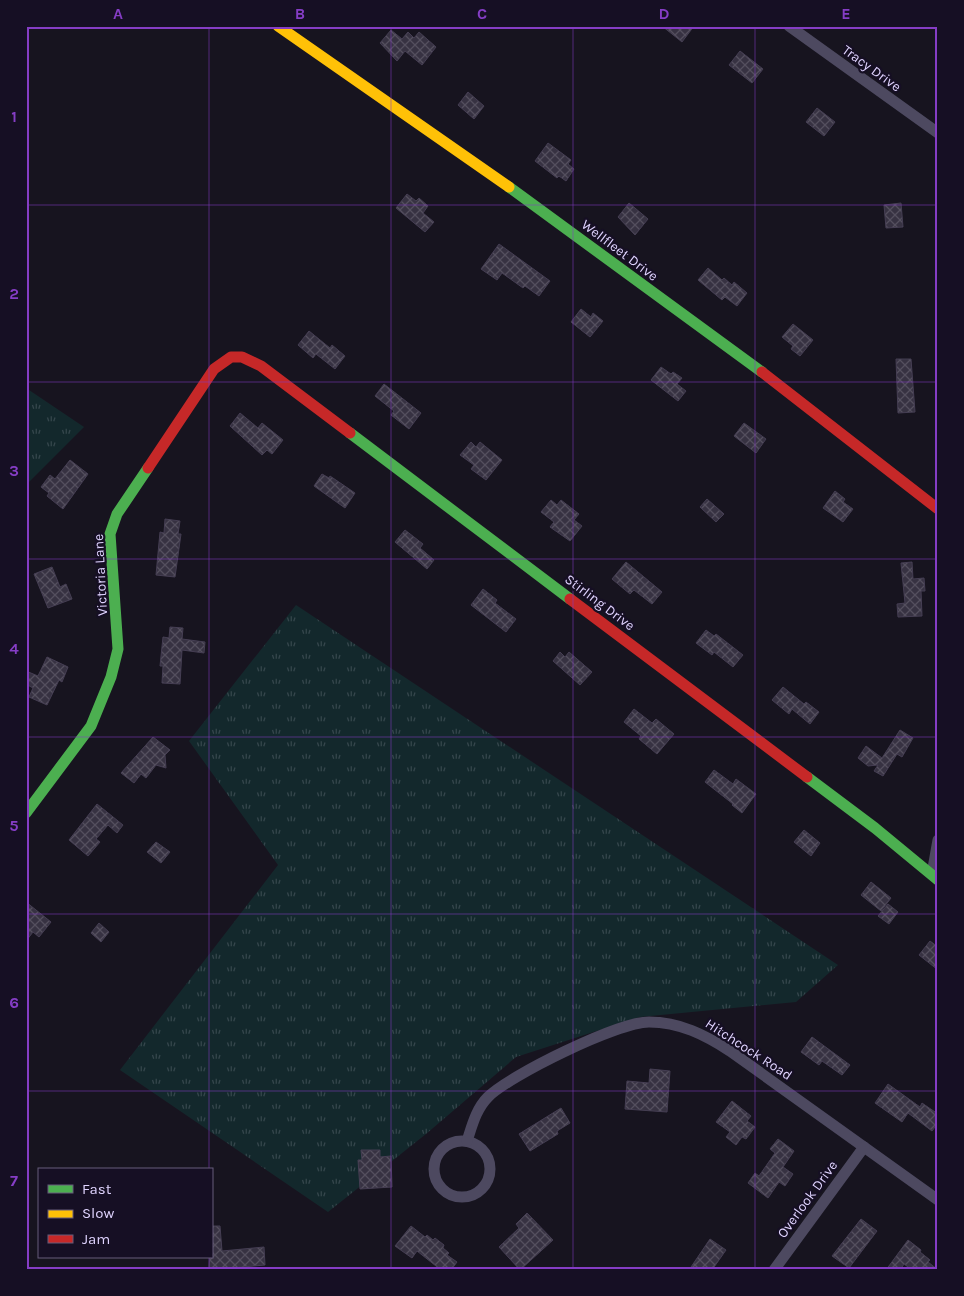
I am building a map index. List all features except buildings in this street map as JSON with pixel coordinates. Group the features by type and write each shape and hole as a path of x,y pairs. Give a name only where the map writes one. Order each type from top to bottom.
{"street":[{"name":"Wellfleet Drive","path":"278,26 540,210 782,387 938,508"},
{"name":"Tracy Drive","path":"789,26 938,133"},
{"name":"Victoria Lane","path":"26,813 91,726 111,678 118,650 110,534 117,514 214,369 226,358 239,356"},
{"name":"Stirling Drive","path":"239,356 261,366 875,828 935,877"},
{"path":"935,877 938,840"},
{"name":"Hitchcock Road","path":"467,1141 480,1107 486,1098 505,1083 605,1033 625,1026 647,1022 669,1024 693,1030 711,1039 938,1200"},
{"path":"467,1141 483,1150 489,1160 491,1172 487,1184 479,1193 468,1198 455,1197 440,1187 434,1176 434,1163 444,1148 455,1142 467,1141"},
{"name":"Overlook Drive","path":"774,1270 864,1147"}],"green space":[{"path":"26,388 84,427 26,485"},
{"path":"296,605 838,965 796,1002 640,1017 516,1057 426,1134 328,1212 120,1070 278,865 189,741"}],"traffic: fast":[{"path":"509,187 762,372"},
{"path":"350,433 570,599"},
{"path":"26,813 91,726 111,677 118,649 110,534 117,514 148,468"},
{"path":"807,777 875,828 938,880"}],"traffic: slow":[{"path":"278,26 509,187"}],"traffic: jam":[{"path":"148,468 214,369 231,357 242,357 261,366 350,433"},
{"path":"762,372 938,509"},
{"path":"570,599 807,777"}]}
